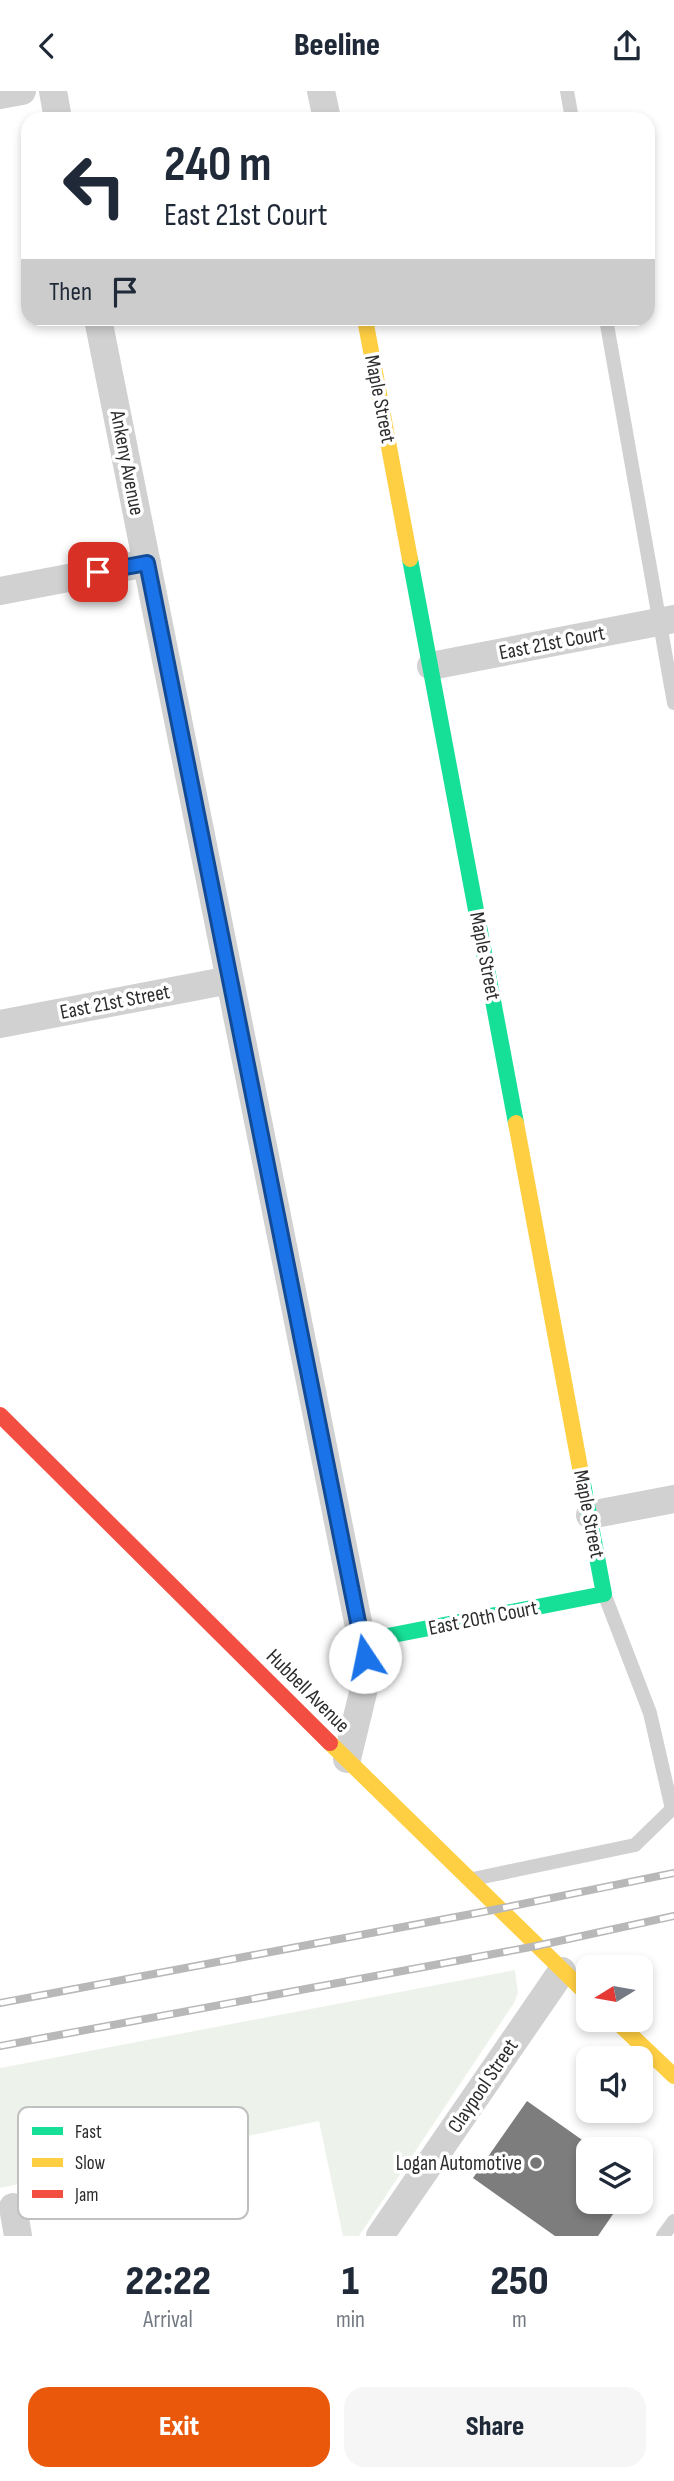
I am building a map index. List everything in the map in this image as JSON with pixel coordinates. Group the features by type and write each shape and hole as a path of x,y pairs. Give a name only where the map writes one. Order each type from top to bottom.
{"street":[{"path":"0,95 22,91"},
{"path":"53,91 57,112"},
{"path":"321,91 326,112"},
{"name":"Ankeny Avenue","path":"99,326 368,1672 347,1759"},
{"name":"Maple Street","path":"366,326 604,1594"},
{"path":"0,591 147,563"},
{"name":"East 21st Court","path":"431,666 666,620"},
{"name":"East 21st Street","path":"0,1024 230,980"},
{"name":"Hubbell Avenue","path":"0,1415 576,1984"},
{"path":"590,1515 674,1499"},
{"name":"East 20th Court","path":"362,1641 604,1594"},
{"name":"Claypool Street","path":"380,2236 562,1971"},
{"path":"628,2032 674,2075"},
{"path":"13,2207 19,2236"}],"lane":[{"path":"567,91 571,112"},
{"path":"607,326 666,620 674,703"},
{"path":"469,1880 635,1845 673,1809 650,1713 604,1594"},
{"path":"663,2236 674,2221"}],"shaded area":[{"path":"515,1970 518,1993 514,2003 359,2236 343,2236 319,2121 248,2136 248,2107 18,2107 18,2184 0,2188 0,2068"}],"building":[{"name":"Logan Automotive","path":"527,2101 578,2137 576,2214 613,2214 598,2236 555,2236 473,2178"}],"railway":[{"path":"0,2003 674,1873"},
{"path":"0,2046 536,1946 674,1916"}],"traffic: fast":[{"path":"410,559 516,1123"},
{"path":"362,1641 604,1594 581,1473"}],"traffic: slow":[{"path":"366,326 410,559"},
{"path":"516,1123 581,1473"},
{"path":"330,1743 576,1983"},
{"path":"628,2032 674,2076"}],"traffic: jam":[{"path":"0,1415 330,1743"}],"place":[{"name":"Logan Automotive","path":"536,2163"}],"route":[{"path":"98,572 147,563 365,1657"}]}
